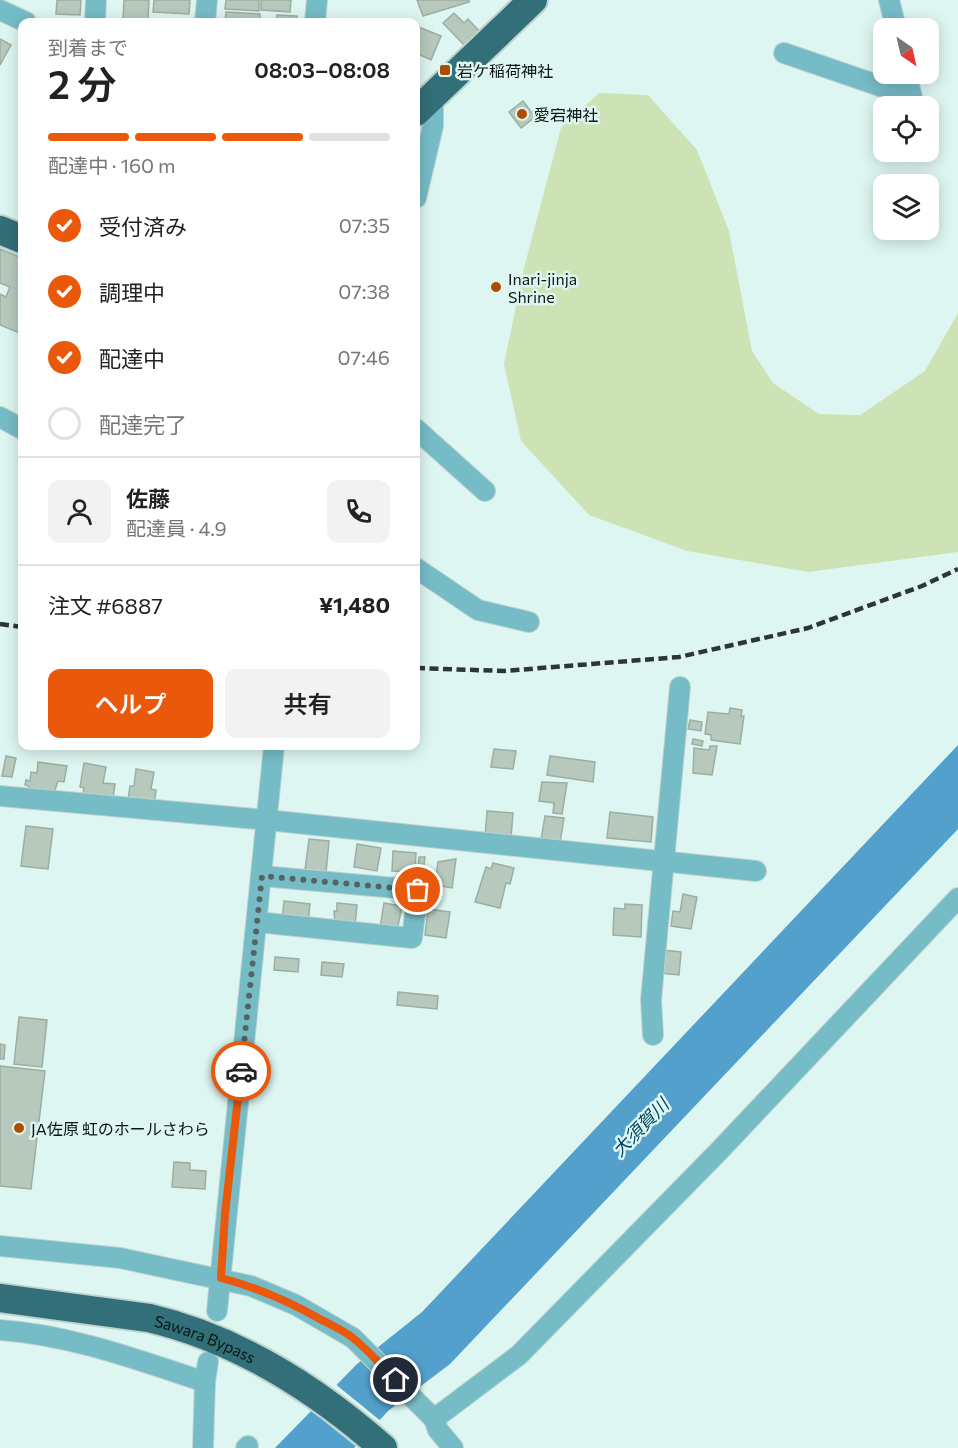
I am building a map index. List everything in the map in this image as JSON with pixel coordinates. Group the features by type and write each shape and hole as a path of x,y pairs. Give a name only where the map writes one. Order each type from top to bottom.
{"highway":[{"path":"424,104 533,0"},
{"path":"0,230 18,237"},
{"name":"Sawara Bypass","path":"0,1298 82,1308 168,1323 225,1343 309,1388 382,1447"}],"street":[{"path":"95,18 96,0"},
{"path":"206,18 207,0"},
{"path":"315,18 317,0"},
{"path":"889,0 894,18"},
{"path":"0,10 18,18"},
{"path":"784,53 873,84"},
{"path":"874,84 912,97 909,84"},
{"path":"420,181 433,126 424,104"},
{"path":"0,417 18,427"},
{"path":"420,433 484,491"},
{"path":"420,571 478,609 529,622"},
{"path":"653,1035 651,1000 680,687"},
{"path":"217,1311 274,750"},
{"path":"0,796 267,820 756,871"},
{"path":"257,922 412,938 418,890 262,876"},
{"path":"430,1414 519,1355 719,1151 958,898"},
{"path":"0,1246 120,1258 221,1278 251,1286 296,1305 353,1338 430,1414 438,1430 453,1448"},
{"path":"0,1330 24,1332 86,1344 205,1383"},
{"path":"203,1448 208,1362"}],"green space":[{"path":"599,93 648,95 697,150 729,231 752,351 773,383 819,414 860,415 925,371 958,313 958,552 808,572 687,551 589,515 521,441 504,364 524,268 561,128"}],"water":[{"name":"大須賀川","path":"958,745 958,829 450,1364 388,1411 354,1448 275,1448 357,1364 422,1312"}],"pier":[{"path":"334,1383 382,1422 358,1448 309,1409"}],"building":[{"path":"57,0 81,0 80,15 56,14"},
{"path":"124,0 149,0 148,18 123,18"},
{"path":"154,0 190,0 189,14 153,12"},
{"path":"226,0 259,0 259,11 225,9"},
{"path":"261,0 291,0 290,12 261,10"},
{"path":"417,0 469,0 469,2 423,16"},
{"path":"226,12 260,14 260,18 225,18"},
{"path":"454,13 464,23 468,19 481,33 466,47 443,23"},
{"path":"277,15 297,16 297,18 277,18"},
{"path":"420,28 441,36 431,60 420,55"},
{"path":"0,39 11,45 0,65"},
{"name":"愛宕神社","path":"523,101 535,117 521,128 509,112"},
{"path":"0,249 18,256 18,332 0,325 0,294 6,297 10,287 0,283"},
{"path":"730,708 742,710 741,716 744,716 740,744 711,740 711,735 705,734 708,712 729,714"},
{"path":"690,720 702,722 701,731 688,729"},
{"path":"693,739 703,741 702,746 692,744"},
{"path":"710,746 717,746 712,775 693,773 694,748 709,750"},
{"path":"494,749 516,751 513,769 491,767"},
{"path":"6,756 16,758 12,777 2,776"},
{"path":"550,756 595,762 593,782 547,775"},
{"path":"38,762 67,766 64,782 58,781 54,793 29,789 29,786 25,785 26,780 30,781 31,772 37,773"},
{"path":"84,763 106,767 103,783 115,784 113,799 93,794 92,799 82,798 84,788 80,787"},
{"path":"136,769 154,772 151,789 156,790 154,805 128,800 130,786 134,786"},
{"path":"542,782 567,783 562,814 553,813 554,803 539,801"},
{"path":"487,811 513,813 511,838 485,837"},
{"path":"610,812 653,817 651,842 607,838"},
{"path":"545,816 564,818 560,843 541,840"},
{"path":"26,826 53,829 48,869 21,866"},
{"path":"309,839 329,841 326,873 305,870"},
{"path":"357,844 381,848 377,871 354,867"},
{"path":"393,851 416,853 415,872 392,871"},
{"path":"419,857 425,857 422,880 417,879"},
{"path":"456,859 452,888 435,885 438,862"},
{"path":"493,863 514,868 510,884 506,883 500,908 475,902 486,867 491,869"},
{"path":"683,894 697,897 691,929 671,926 673,911 680,912"},
{"path":"284,901 310,904 308,923 282,921"},
{"path":"337,903 357,905 355,926 335,924 334,911 337,911"},
{"path":"384,903 402,906 397,931 380,928"},
{"path":"625,904 642,905 641,937 613,935 614,908 625,909"},
{"path":"428,909 450,912 446,938 425,935"},
{"path":"663,950 681,952 679,975 660,973"},
{"path":"275,957 299,959 298,972 274,970"},
{"path":"322,962 344,964 342,977 321,975"},
{"path":"398,992 438,996 437,1009 397,1005"},
{"path":"19,1017 47,1020 42,1067 14,1064"},
{"path":"0,1044 5,1045 4,1059 0,1059"},
{"name":"JA佐原 虹のホールさわら","path":"0,1066 45,1071 31,1189 0,1186"},
{"path":"174,1162 190,1163 190,1170 206,1171 205,1189 172,1187"}],"railway":[{"path":"420,668 504,671 679,657 808,628 922,586 958,569"},
{"path":"0,624 18,626"}],"way so far":[{"path":"241,1071 262,876 418,890"}],"place":[{"name":"岩ケ稲荷神社","path":"445,70"},
{"name":"愛宕神社","path":"522,114"},
{"name":"Inari-jinja Shrine","path":"496,287"},
{"name":"JA佐原 虹のホールさわら","path":"19,1128"}],"route":[{"path":"241,1071 225,1214 221,1278 251,1286 296,1305 342,1331 353,1338 396,1380"}]}
